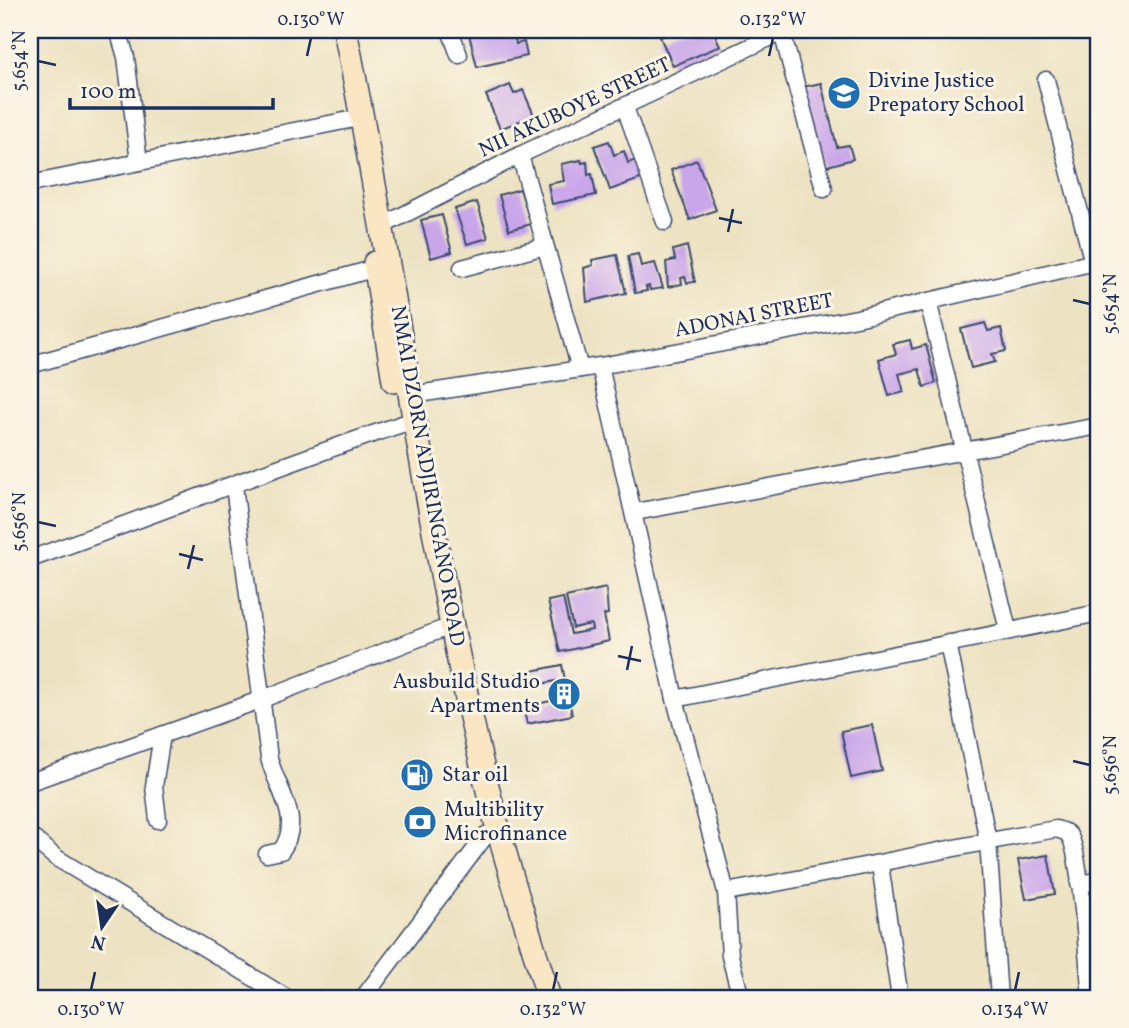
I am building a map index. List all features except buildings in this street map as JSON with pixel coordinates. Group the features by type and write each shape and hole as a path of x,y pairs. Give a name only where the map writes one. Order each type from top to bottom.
{"main road":[{"name":"NMAI DZORN ADJIRINGANO ROAD","path":"332,30 376,268 412,395 468,703 498,827 549,998"},
{"name":"NMAI DZORN ADJIRINGANO ROAD","path":"345,30 382,226 402,424 451,697 486,835 535,998"}],"street":[{"path":"118,30 127,57 139,162"},
{"path":"450,30 459,55"},
{"path":"784,31 824,189"},
{"name":"NII AKUBOYE STREET","path":"382,226 520,155 784,31"},
{"path":"1046,80 1096,262"},
{"path":"625,107 665,222"},
{"path":"30,184 349,120"},
{"path":"520,155 580,369"},
{"path":"462,268 545,246"},
{"name":"ADONAI STREET","path":"412,395 600,366 928,301 1096,262"},
{"path":"30,365 376,268"},
{"path":"928,301 1008,630"},
{"path":"600,366 675,699 726,892 730,956 741,998"},
{"path":"30,559 234,486 287,463 402,424"},
{"path":"635,512 1099,426"},
{"path":"234,486 269,758 273,772 285,792 292,827 281,851 267,854"},
{"path":"675,699 1099,613"},
{"path":"30,782 260,700 440,630"},
{"path":"948,643 988,841 999,998"},
{"path":"158,820 154,786 162,735"},
{"path":"726,892 880,865 1056,829 1066,832 1072,839 1091,998"},
{"path":"363,998 486,835"},
{"path":"30,836 55,857 287,998"},
{"path":"880,865 900,998"},
{"path":"1079,884 1099,881"}],"place":[{"name":"Divine Justice Prepatory School","path":"844,93"},
{"name":"Ausbuild Studio Apartments","path":"564,694"},
{"name":"Star oil","path":"417,775"},
{"name":"Multibility Microfinance","path":"420,822"}]}
